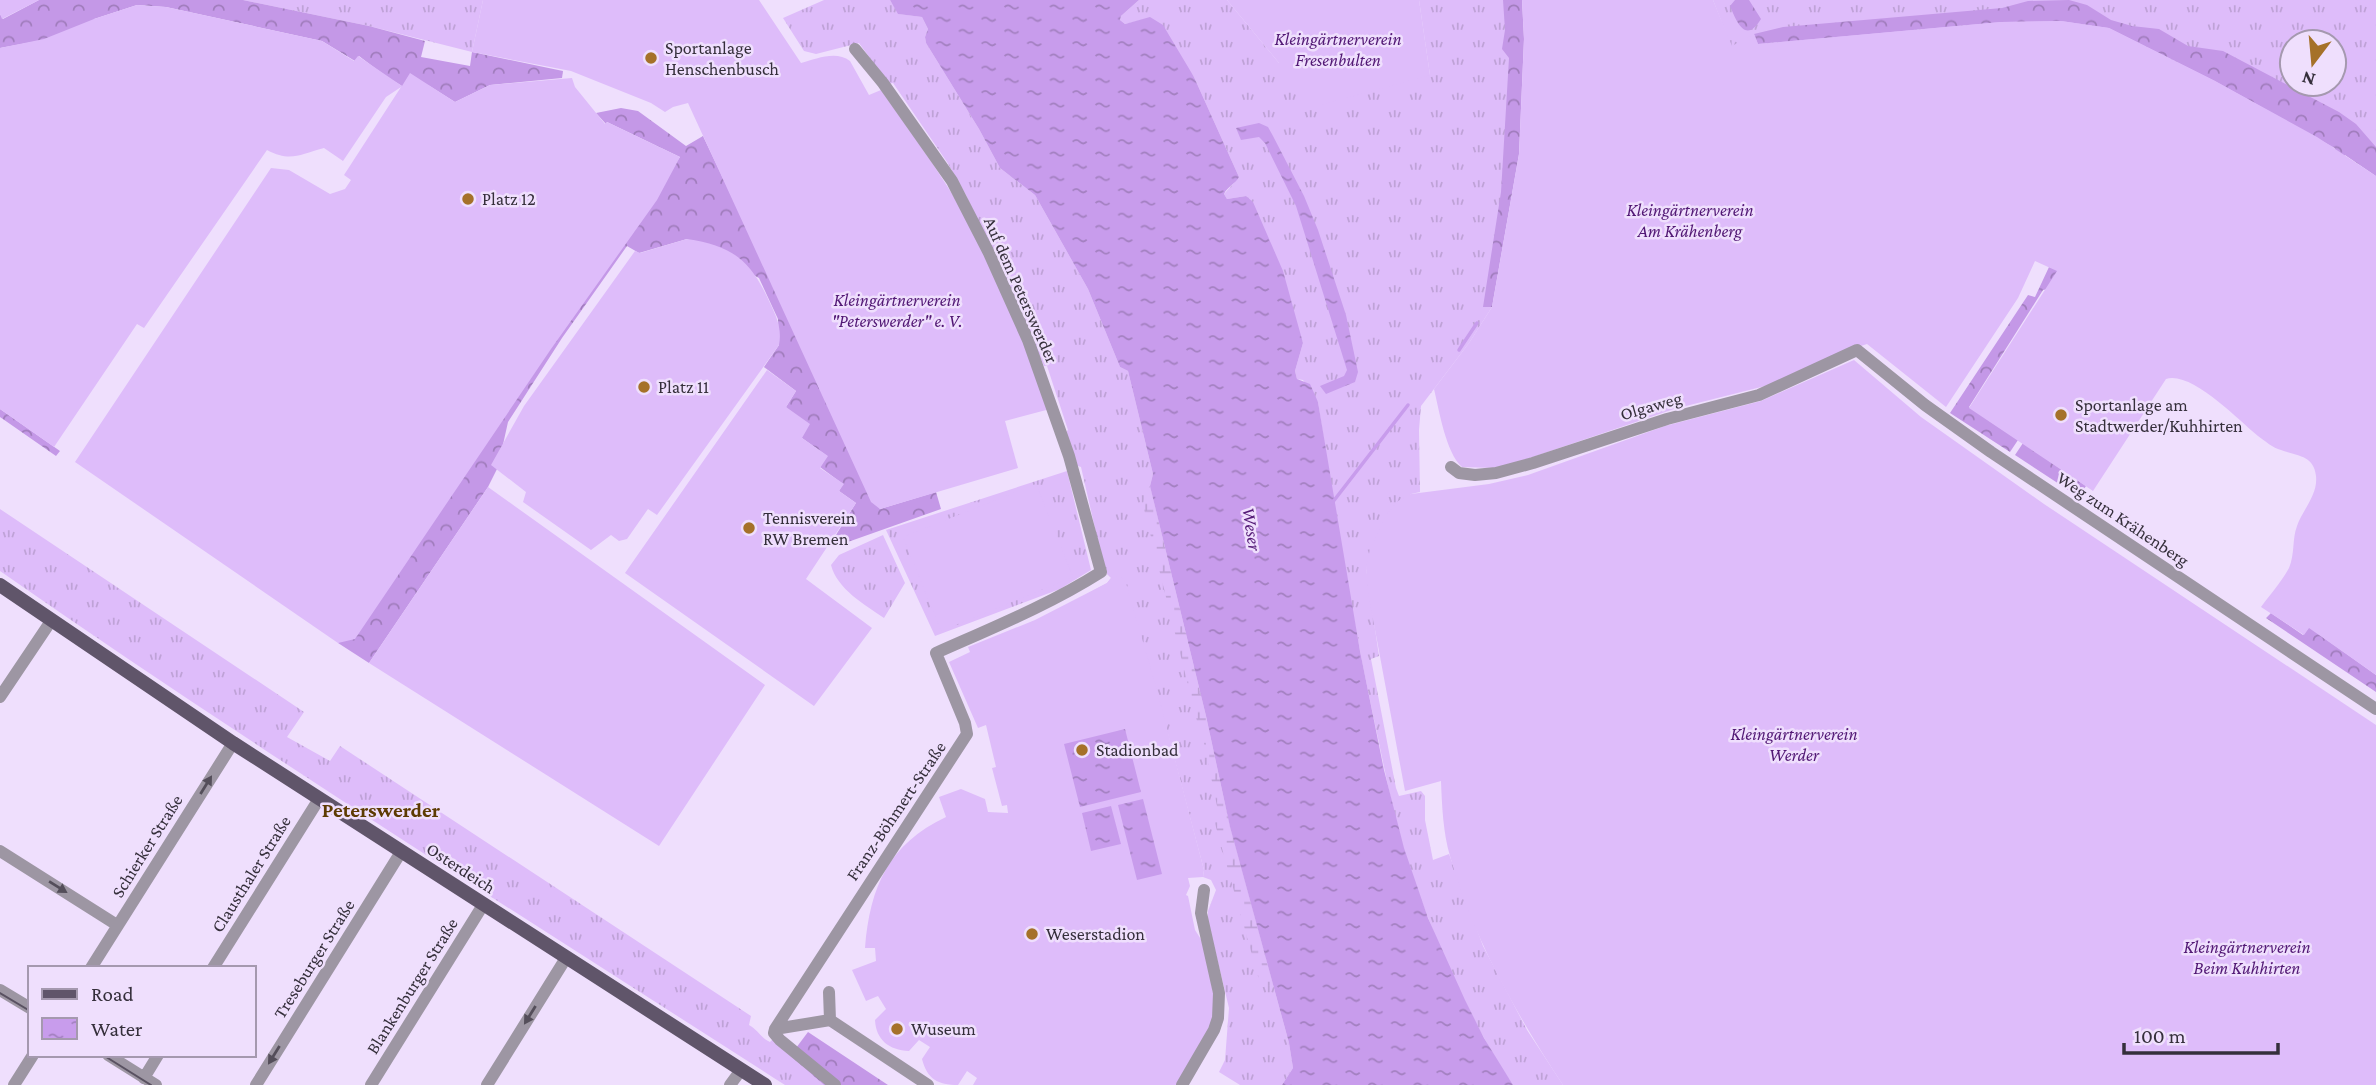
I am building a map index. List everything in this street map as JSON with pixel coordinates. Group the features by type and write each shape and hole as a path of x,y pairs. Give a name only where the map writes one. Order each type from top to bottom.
{"main road":[{"name":"Osterdeich","path":"0,586 233,743 765,1085"}],"street":[{"name":"Auf dem Peterswerder","path":"855,49 883,83 952,181 989,253 1028,340 1069,456 1101,572"},
{"name":"Olgaweg","path":"1451,467 1459,473 1496,473 1533,463 1667,419 1759,395 1857,350"},
{"name":"Weg zum Krähenberg","path":"1857,350 1925,405 1991,452 2376,709"},
{"name":"Franz-Böhmert-Straße","path":"775,1029 967,734 936,653 1027,613 1101,572"},
{"path":"0,697 51,621"},
{"name":"Schierker Straße","path":"92,966 233,743"},
{"name":"Clausthaler Straße","path":"214,966 319,799"},
{"path":"0,851 117,925"},
{"name":"Treseburger Straße","path":"256,1085 401,852"},
{"path":"1182,1085 1214,1030 1218,1018 1219,993 1200,913 1203,890"},
{"name":"Blankenburger Straße","path":"372,1085 483,905"},
{"path":"487,1085 566,958"},
{"path":"0,990 28,1007"},
{"path":"830,992 830,1020"},
{"path":"835,1085 780,1040 774,1033 775,1029 830,1020 928,1085"},
{"path":"14,1085 32,1057"},
{"path":"111,1057 150,1082 157,1057"},
{"path":"730,1085 741,1070"}],"green space":[{"path":"0,0 39,0 2,19"},
{"path":"39,0 243,0 369,26 425,41 421,57 470,66 472,52 563,71 562,78 490,85 455,102 428,85 420,97 359,56 355,61 322,41 166,7 137,5 94,19 92,31 0,48 0,14 3,19"},
{"path":"243,0 483,0 472,52 369,26"},
{"name":"Kleingärtnerverein \"Peterswerder\" e. V.","path":"483,0 759,0 801,63 832,56 850,61 869,95 881,90 949,189 979,242 1017,324 1050,409 1005,421 1018,468 880,509 871,502 688,103 665,112 651,103 571,71 472,52"},
{"path":"824,0 890,0 899,14 922,17 928,29 926,43 1000,168 1035,195 1088,289 1120,367 1128,371 1153,474 1150,486 1230,827 1289,1043 1293,1068 1282,1085 1240,1085 1219,1072 1225,1060 1229,1008 1208,921 1208,911 1216,890 1211,880 1203,877 1204,870 1168,734 1087,594 1111,578 1105,572 1081,467 1075,465 1066,432 1068,430 1047,366 1044,366 966,195 947,162 893,83 889,84 859,43 816,54 804,51 783,18"},
{"path":"1139,0 1227,0 1279,63 1430,75 1419,0 1522,0 1492,307 1469,343 1421,406 1420,492 1411,494 1366,568 1379,656 1371,659 1399,796 1421,791 1425,796 1425,820 1433,860 1449,854 1483,946 1527,1030 1563,1085 1513,1085 1465,1002 1425,910 1399,833 1373,715 1343,559 1318,402 1303,380 1297,379 1295,371 1303,343 1246,196 1227,199 1224,194 1239,177 1194,77 1150,18 1125,24 1120,20"},
{"name":"Kleingärtnerverein Fresenbulten","path":"1227,0 1419,0 1430,75 1321,105 1279,63"},
{"path":"1503,0 1522,0 1524,39 1519,154 1492,307 1483,307 1501,192 1509,58 1502,49 1505,30"},
{"name":"Kleingärtnerverein Am Krähenberg","path":"1522,0 1713,0 1732,46 1754,34 1758,44 2001,22 2061,21 2109,28 2215,81 2317,137 2376,176 2376,675 2309,628 2304,635 2261,607 2289,568 2297,526 2315,489 2315,469 2304,457 2278,449 2266,442 2201,389 2177,378 2166,379 2093,491 1969,408 2057,271 2035,261 2018,298 1946,407 1867,344 1839,353 1773,384 1674,409 1515,463 1496,468 1462,467 1447,442 1434,389 1492,307 1519,154 1524,39"},
{"path":"1713,0 2376,0 2376,176 2335,148 1731,46"},
{"path":"1735,0 1749,0 1761,19 1751,30 1742,28 1736,19 1730,6"},
{"path":"2069,0 2087,5 2111,20 2159,29 2188,46 2223,51 2278,80 2278,98 2312,98 2356,124 2376,147 2376,176 2345,155 2225,350 2215,344 2335,148 2215,81 2109,28 2061,21 2001,22 1758,44 1754,34 1783,27 2002,8 2028,1"},
{"path":"137,5 166,7 322,41 354,61 358,56 402,86 410,73 455,102 490,85 572,78 575,87 605,124 607,122 680,157 657,200 551,349 355,639 338,643 75,462 271,168 289,170 330,194 345,189 351,180 344,175 401,87 386,97 343,161 324,148 289,156 267,150 144,328 137,324 54,447 0,409 0,48 44,39"},
{"path":"621,108 638,111 686,146 703,136 880,509 936,492 941,509 845,543 834,538 856,503 839,491 843,484 820,467 827,456 802,438 786,407 796,391 764,367 779,345 778,319 759,278 687,239 639,253 627,246 562,338 508,422 498,467 488,487 369,663 338,643 423,517 680,157 607,122 606,124 596,113"},
{"name":"Platz 11","path":"687,239 729,251 748,266 763,288 775,314 779,345 657,515 648,509 627,539 619,541 611,535 591,550 523,502 526,492 491,465 524,406 635,251 640,253"},
{"path":"2049,267 2134,297 2215,344 2208,352 2183,348 2175,334 2163,330 2149,313 2133,316 2094,299 2054,288 2043,290 1969,407 2018,440 2010,452 1950,413 2028,295 2035,297"},
{"name":"Kleingärtnerverein Werder","path":"1854,360 1921,417 2044,504 2376,725 2376,1085 1563,1085 1529,1031 1483,946 1448,847 1441,781 1405,791 1368,592 1366,568 1370,549 1387,514 1398,501 1411,494 1489,484 1528,475 1665,426 1761,401"},
{"name":"Tennisverein RW Bremen","path":"767,370 796,391 786,407 810,424 802,438 828,456 820,468 844,484 839,491 856,503 806,579 872,628 814,706 625,573"},
{"path":"0,409 60,451 56,456 0,417"},
{"path":"2023,443 2086,486 2079,497 2015,455"},
{"path":"1067,471 1091,570 1060,589 935,636 886,530"},
{"path":"1036,484 1073,577 941,631 903,537"},
{"path":"1150,486 1230,827 1273,985 1261,987 1214,820 1217,806 1202,733 1143,505 1145,493"},
{"path":"488,487 765,685 659,846 369,663"},
{"path":"0,509 304,712 287,737 330,761 340,746 751,1016 749,1025 770,1042 772,1040 824,1085 785,1085 292,768 0,571"},
{"path":"883,535 905,583 884,618 845,589 831,565 839,555"},
{"name":"Weserstadion","path":"1118,576 1126,583 1204,870 1203,877 1188,878 1190,886 1186,895 1195,930 1204,944 1217,1014 1183,1085 973,1085 977,1078 967,1071 958,1085 939,1082 927,1072 922,1059 930,1047 919,1040 909,1051 895,1049 881,1038 875,1020 886,1009 878,996 866,1001 852,970 876,961 875,948 865,948 878,886 886,869 910,840 946,817 939,797 961,789 985,799 988,812 1008,813 1007,805 1002,806 992,768 996,767 986,725 978,728 949,662 970,652 968,647 1035,620"},
{"path":"2271,613 2303,635 2309,627 2376,675 2376,692 2266,618"},
{"path":"808,1032 888,1085 824,1085 772,1040 775,1035 793,1052"}],"water":[{"name":"Weser","path":"890,0 1139,0 1120,20 1125,24 1150,17 1163,25 1194,77 1239,177 1224,194 1227,199 1246,196 1253,202 1283,271 1303,343 1295,371 1297,379 1310,384 1318,402 1360,651 1384,770 1404,848 1428,918 1465,1000 1484,1038 1513,1085 1282,1085 1293,1068 1289,1043 1230,827 1150,486 1153,474 1128,371 1120,367 1088,289 1035,195 1000,168 926,43 928,29 922,17 898,14"},
{"path":"1259,123 1268,127 1304,196 1346,315 1358,372 1355,382 1326,394 1320,386 1344,376 1347,370 1296,206 1265,143 1259,137 1241,140 1236,128"},
{"path":"1125,729 1141,792 1080,807 1064,744"},
{"path":"1143,799 1162,874 1137,880 1118,805"},
{"path":"1111,806 1121,844 1091,851 1082,813"}],"waterway":[{"path":"1459,350 1477,323"},
{"path":"1332,503 1408,405"}],"tram line":[{"path":"0,993 28,1010"},
{"path":"106,1057 151,1085"}],"place":[{"name":"Sportanlage Henschenbusch","path":"651,58"},
{"name":"Platz 12","path":"468,199"},
{"name":"Platz 11","path":"644,387"},
{"name":"Sportanlage am Stadtwerder/Kuhhirten","path":"2061,415"},
{"name":"Tennisverein RW Bremen","path":"749,528"},
{"name":"Stadionbad","path":"1082,750"},
{"name":"Weserstadion","path":"1032,934"},
{"name":"Wuseum","path":"897,1029"}],"district":[{"name":"Peterswerder","path":"381,810"}],"park label":[{"name":"Kleingärtnerverein Beim Kuhhirten","path":"2247,957"}]}
